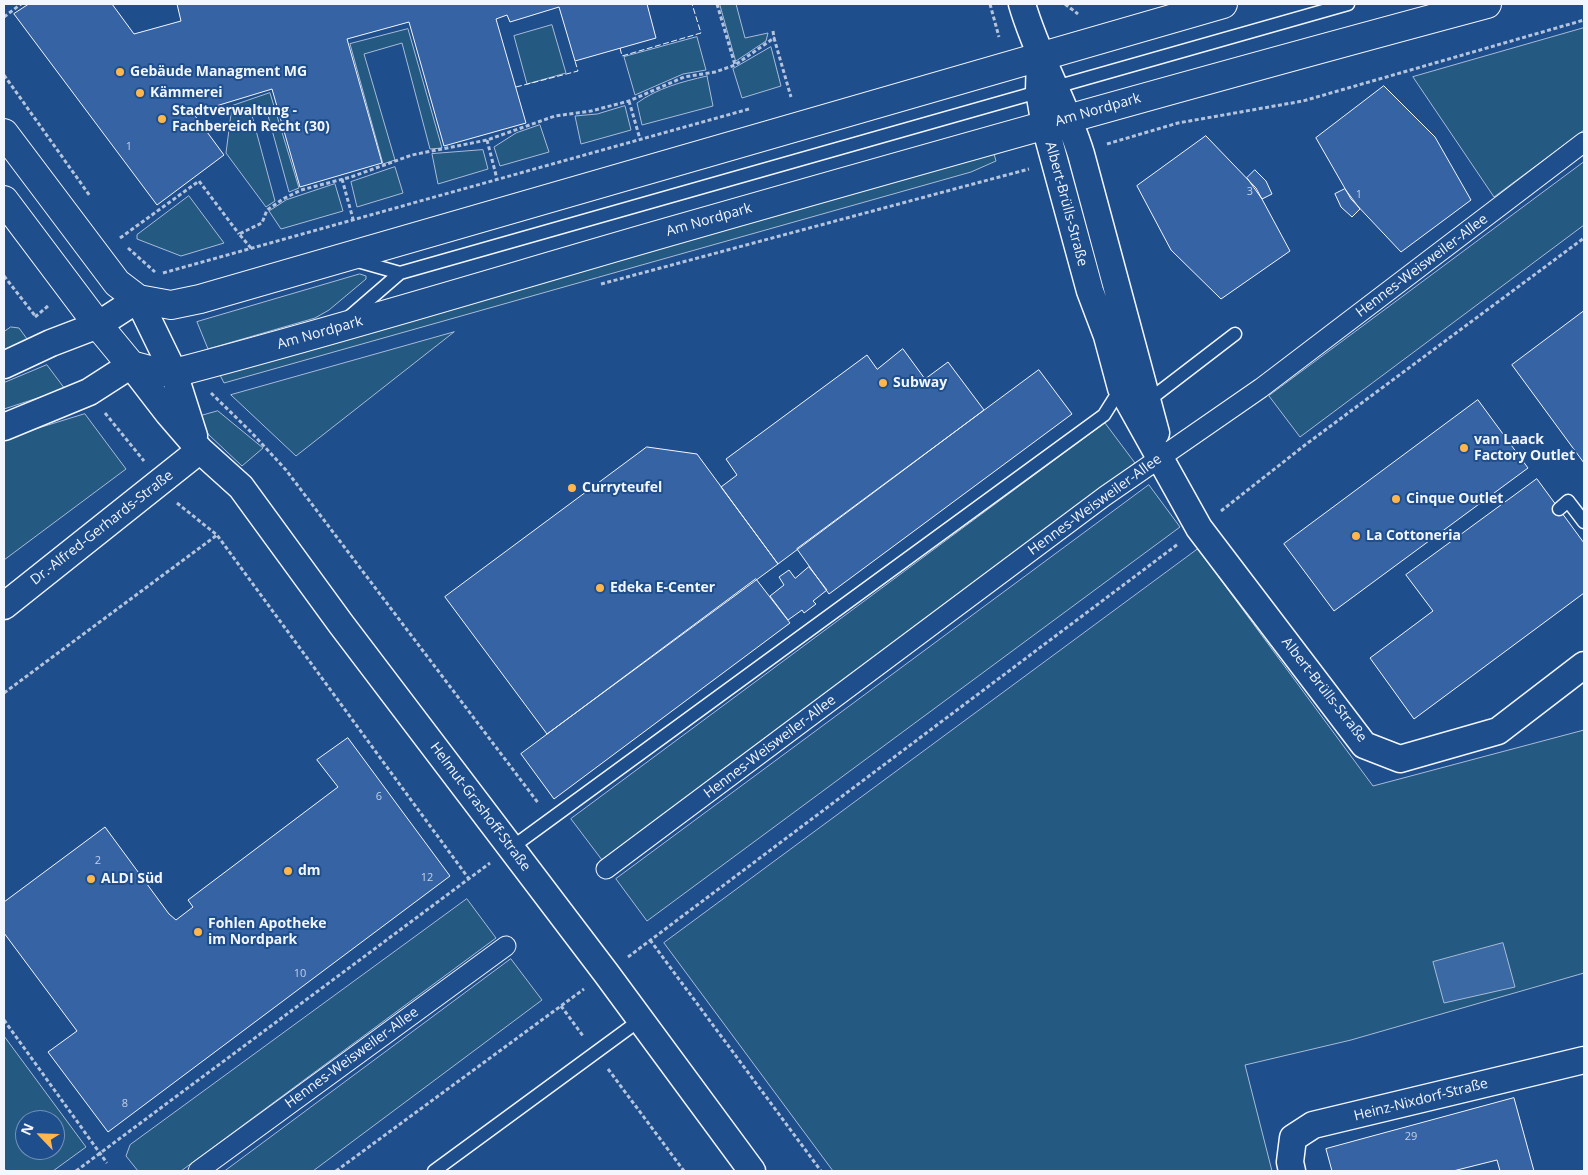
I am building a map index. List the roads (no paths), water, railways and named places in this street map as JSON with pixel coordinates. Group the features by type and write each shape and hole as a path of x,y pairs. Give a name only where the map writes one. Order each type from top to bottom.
{"street":[{"path":"4,133 117,282 138,299 171,304 181,303 346,258 1040,55 1224,4"},
{"name":"Am Nordpark","path":"131,365 153,371 174,373 335,329 1057,122 1487,4"},
{"path":"1027,16 1040,55"},
{"name":"Albert-Brülls-Straße","path":"1040,55 1047,89 1057,122 1082,154 1149,400 1161,456"},
{"name":"Albert-Brülls-Straße","path":"1057,122 1054,162 1090,291 1107,336 1121,388 1161,456 1199,528 1364,745 1400,759 1498,731 1584,665"},
{"name":"Hennes-Weisweiler-Allee","path":"606,869 1161,456 1261,388 1584,142"},
{"path":"4,200 98,325 131,365 89,392 4,427"},
{"path":"4,365 51,343 98,325 138,299"},
{"name":"Helmut-Grashoff-Straße","path":"138,299 174,373 190,427 200,450"},
{"name":"Helmut-Grashoff-Straße","path":"131,365 168,413 200,450 241,487 340,624 606,973 752,1171"},
{"name":"Dr.-Alfred-Gerhards-Straße","path":"4,606 200,450"},
{"name":"Hennes-Weisweiler-Allee","path":"198,1171 506,946"},
{"name":"Heinz-Nixdorf-Straße","path":"1292,1171 1290,1162 1293,1138 1313,1126 1584,1060"}],"lane":[{"path":"335,329 400,273 1348,4"},
{"path":"346,258 400,273"},
{"path":"1149,400 1235,334"},
{"path":"511,848 1104,415 1121,388"},
{"path":"1559,509 1568,501 1584,522"},
{"path":"434,1171 640,1020"}],"place":[{"name":"Gebäude Managment MG","path":"120,72"},
{"name":"Kämmerei","path":"140,93"},
{"name":"Stadtverwaltung - Fachbereich Recht (30)","path":"162,119"},
{"name":"Subway","path":"883,383"},
{"name":"van Laack Factory Outlet","path":"1464,448"},
{"name":"Curryteufel","path":"572,488"},
{"name":"Cinque Outlet","path":"1396,499"},
{"name":"La Cottoneria","path":"1356,536"},
{"name":"Edeka E-Center","path":"600,588"},
{"name":"dm","path":"288,871"},
{"name":"ALDI Süd","path":"91,879"},
{"name":"Fohlen Apotheke im Nordpark","path":"198,932"}]}
